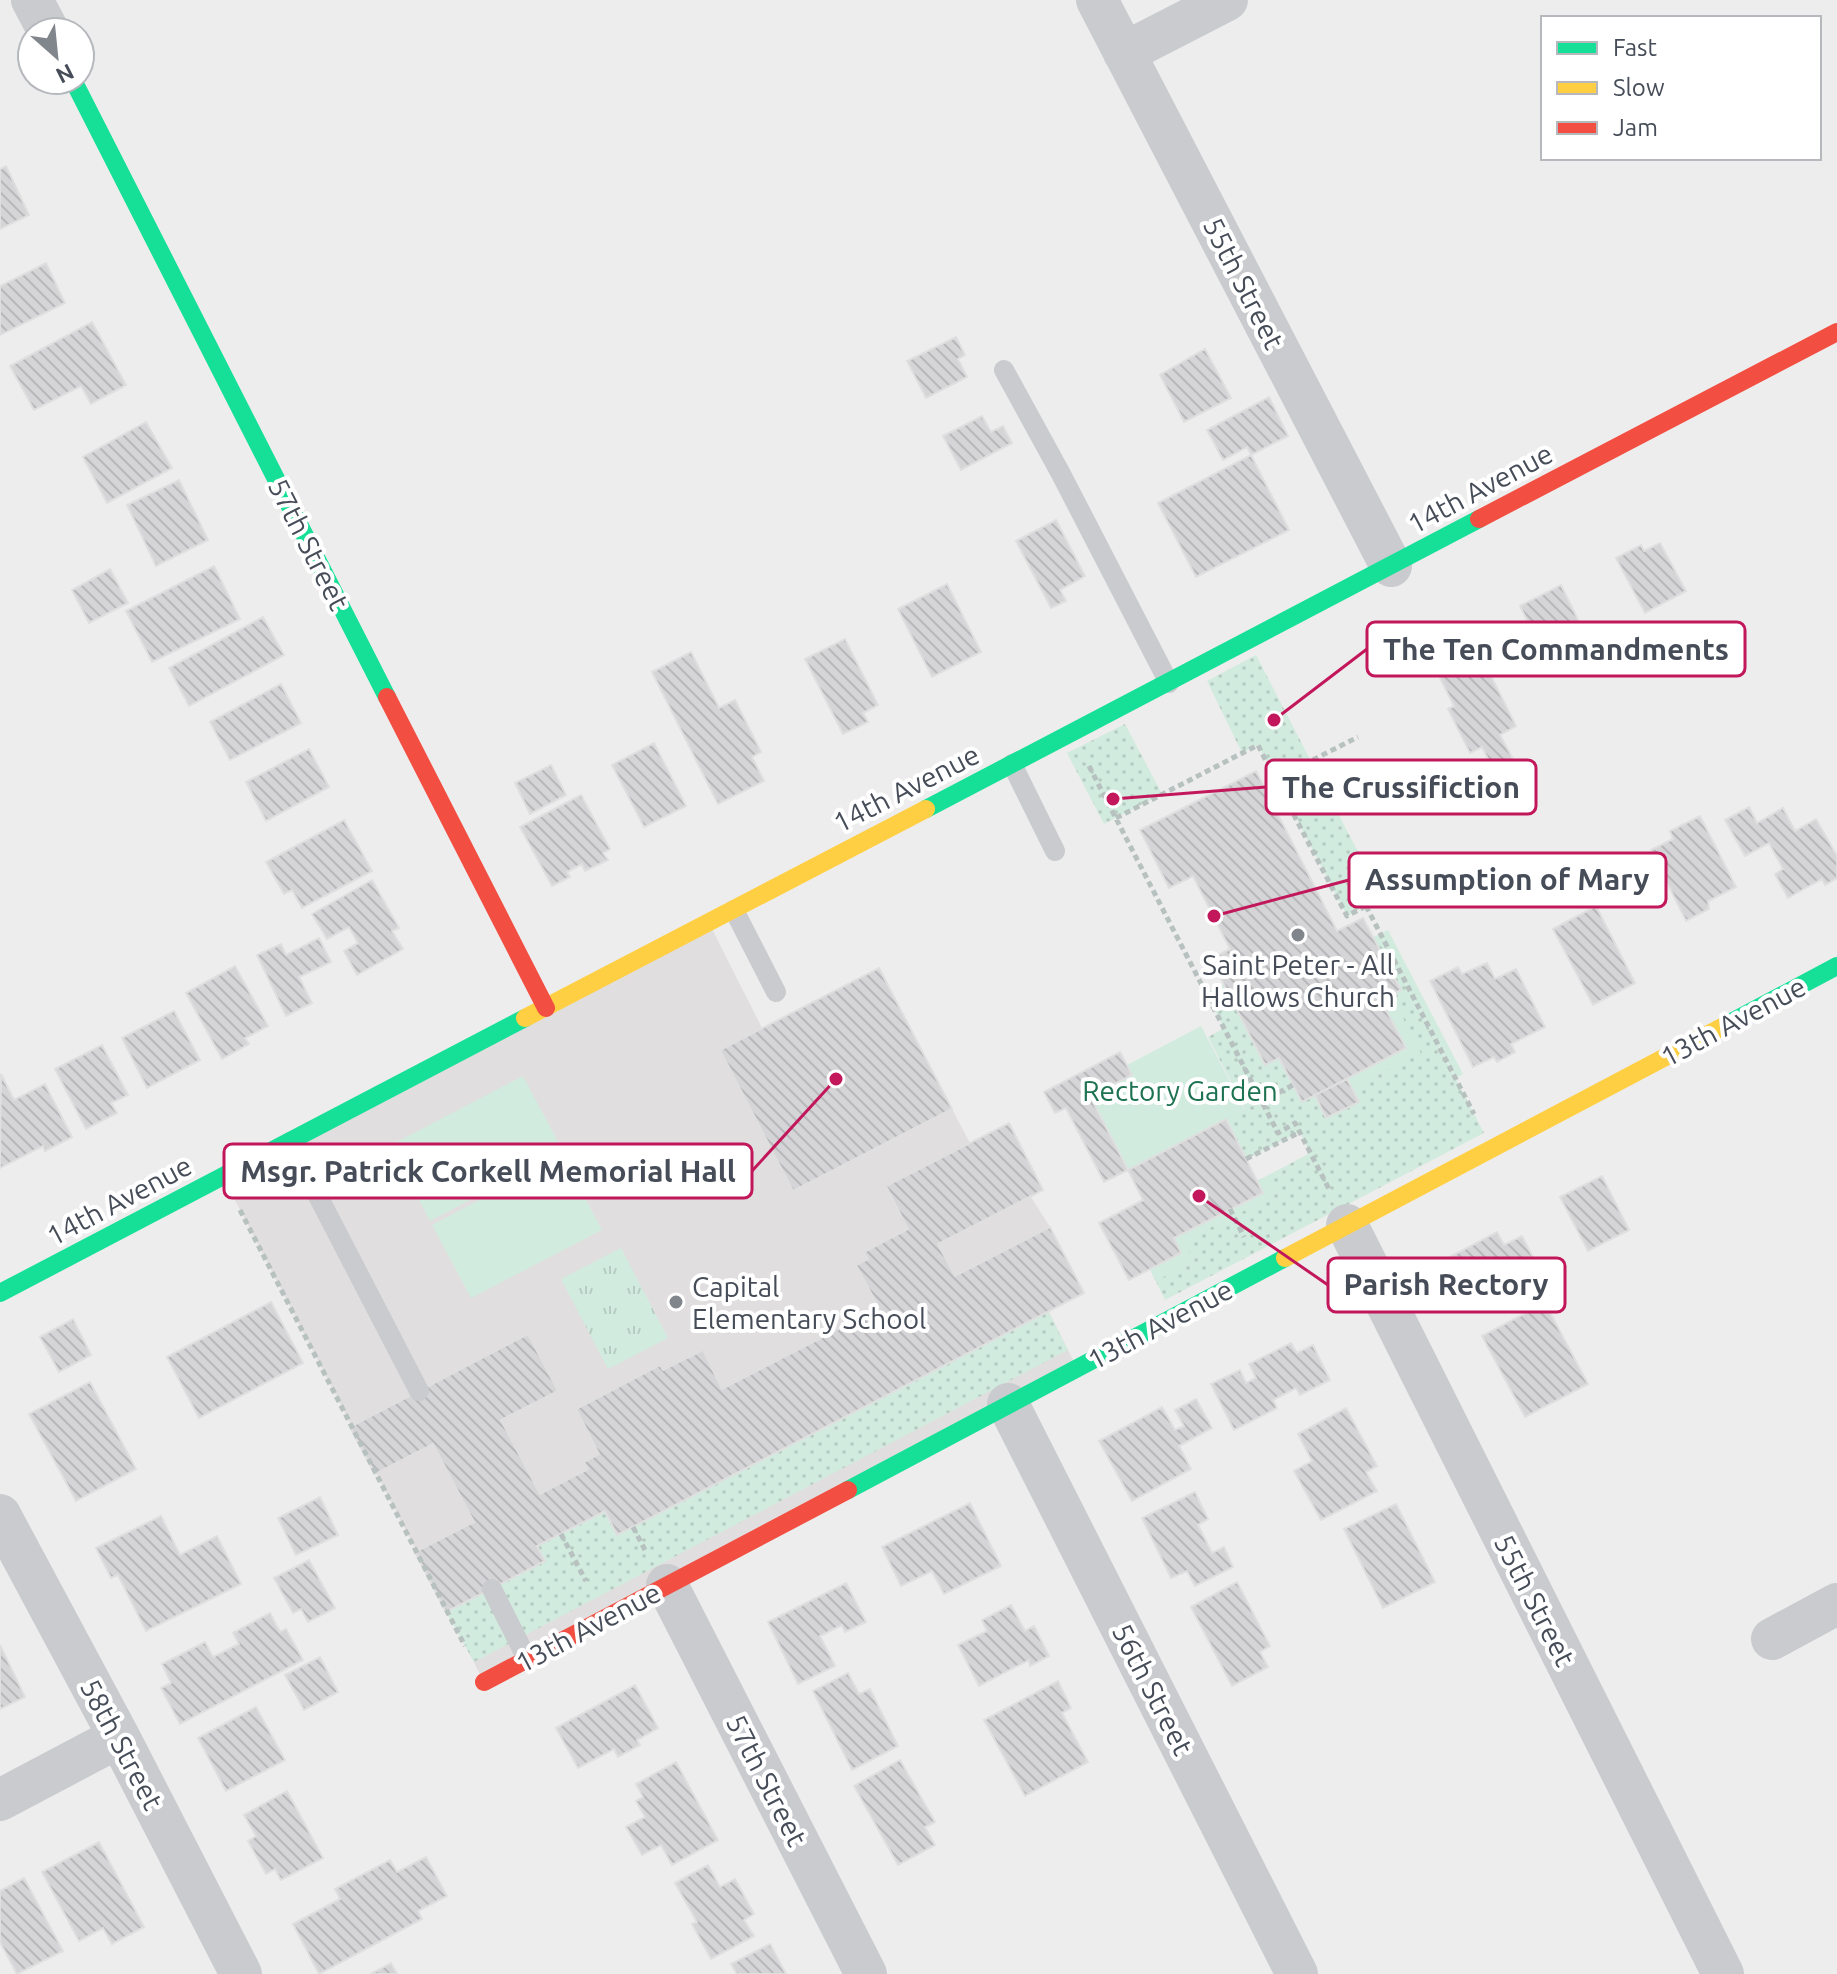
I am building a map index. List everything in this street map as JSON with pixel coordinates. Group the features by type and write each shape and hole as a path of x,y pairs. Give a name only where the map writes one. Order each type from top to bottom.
{"street":[{"name":"55th Street","path":"1097,0 1391,566"},
{"path":"1124,53 1227,0"},
{"name":"57th Street","path":"81,96 546,1008"},
{"name":"14th Avenue","path":"0,1293 1837,332"},
{"name":"13th Avenue","path":"484,1682 1008,1404 1340,1210 1492,1149 1837,966"},
{"name":"55th Street","path":"1340,1210 1723,1974"},
{"name":"56th Street","path":"1008,1404 1297,1974"},
{"name":"58th Street","path":"0,1515 241,1974"},
{"name":"57th Street","path":"667,1585 866,1974"},
{"path":"1772,1639 1837,1604"},
{"path":"0,1800 119,1737"}],"lane":[{"path":"1004,370 1169,683"},
{"path":"1012,764 1055,851"},
{"path":"734,910 776,992"},
{"path":"290,1142 419,1391"},
{"path":"492,1589 527,1659"}],"path":[{"path":"1071,733 1278,1133 1295,1123 1340,1210"},
{"path":"1275,779 1358,737"},
{"path":"1116,818 1258,745 1347,916 1427,874"},
{"path":"1366,906 1492,1149"},
{"path":"1261,1102 1293,1085"},
{"path":"1246,1159 1300,1132"},
{"path":"223,1177 484,1682"},
{"path":"561,1534 589,1586"}],"shaded area":[{"name":"Capital Elementary School","path":"709,923 762,1028 720,1050 793,1191 952,1109 970,1143 1009,1123 1043,1190 1031,1197 1050,1227 1081,1292 1049,1312 1077,1368 484,1682 223,1177"}],"green space":[{"path":"1256,655 1382,898 1347,916 1258,745 1242,753 1207,681"},
{"path":"1125,724 1162,794 1104,824 1067,753"},
{"path":"1388,930 1463,1074 1456,1078 1380,934"},
{"path":"1380,934 1484,1133 1165,1300 1150,1269 1181,1253 1174,1238 1263,1193 1257,1181 1310,1153 1300,1132 1246,1159 1226,1119 1245,1109 1208,1037 1224,1028 1206,993 1224,984 1265,1064 1279,1058 1302,1102 1315,1095 1327,1118 1359,1102 1347,1079 1405,1048 1381,1000 1401,990 1373,937"},
{"path":"1391,995 1421,1053 1352,1088 1347,1079 1405,1048 1381,1000"},
{"name":"Rectory Garden","path":"1201,1026 1245,1110 1128,1170 1090,1096 1132,1075 1127,1065"},
{"path":"523,1076 563,1151 430,1221 391,1145"},
{"path":"563,1156 602,1230 471,1298 432,1225"},
{"path":"1265,1177 1274,1196 1184,1241 1195,1262 1155,1281 1150,1269 1181,1253 1174,1238 1263,1193 1257,1181"},
{"path":"621,1248 668,1338 608,1369 561,1279"},
{"path":"1048,1311 1068,1350 474,1662 446,1612 545,1561 537,1546 605,1511 618,1535"}],"building":[{"path":"6,166 29,215 0,229 0,169"},
{"path":"46,263 65,303 0,335 0,286"},
{"path":"92,322 126,385 91,404 81,386 34,410 10,366"},
{"path":"956,337 965,355 958,359 967,377 926,398 907,361"},
{"path":"1205,349 1231,398 1184,422 1160,375"},
{"path":"1269,397 1288,436 1251,455 1247,447 1223,460 1207,430"},
{"path":"982,416 991,432 1003,426 1012,443 961,470 943,436"},
{"path":"146,422 172,468 107,503 83,457"},
{"path":"1251,455 1289,530 1196,577 1158,503"},
{"path":"179,480 208,540 156,566 127,505"},
{"path":"1056,520 1085,576 1060,590 1066,601 1051,608 1016,541"},
{"path":"1660,543 1686,591 1645,613 1616,558 1641,545 1644,551"},
{"path":"214,566 240,619 152,662 126,611"},
{"path":"110,569 128,603 89,623 72,590"},
{"path":"947,584 981,652 932,677 898,609"},
{"path":"1561,585 1589,642 1548,663 1520,606"},
{"path":"263,617 284,655 189,706 169,668"},
{"path":"845,639 878,705 863,713 868,722 843,734 805,659"},
{"path":"1457,639 1461,646 1473,640 1516,726 1500,735 1514,761 1494,771 1482,747 1470,753 1448,709 1454,706 1428,654"},
{"path":"691,652 719,708 735,700 761,752 752,757 764,781 718,804 652,672"},
{"path":"281,684 301,723 230,760 210,722"},
{"path":"654,743 686,806 644,827 612,765"},
{"path":"309,749 329,787 266,821 246,782"},
{"path":"551,765 566,795 530,814 515,783"},
{"name":"Saint Peter - All Hallows Church","path":"1256,771 1337,931 1363,918 1401,990 1381,1000 1406,1048 1302,1102 1279,1058 1265,1065 1211,959 1230,949 1193,876 1169,888 1140,830"},
{"path":"581,795 610,849 603,853 608,860 585,871 582,864 567,872 570,877 552,886 520,827"},
{"path":"1749,807 1757,823 1783,808 1795,831 1816,819 1837,856 1837,878 1825,885 1822,879 1788,898 1775,874 1783,869 1769,843 1745,856 1725,820"},
{"path":"1700,816 1736,887 1708,901 1709,909 1686,921 1651,850 1673,839 1670,831"},
{"path":"344,820 372,871 302,908 292,890 284,894 266,862"},
{"path":"372,880 399,928 392,931 403,949 357,975 344,951 358,943 349,927 327,939 312,914"},
{"path":"1596,906 1635,983 1593,1005 1553,929"},
{"path":"319,938 331,962 299,977 312,1003 286,1016 257,955 281,944 286,955"},
{"path":"1487,963 1495,979 1516,969 1545,1027 1511,1044 1515,1052 1497,1062 1494,1057 1473,1067 1430,981 1458,967 1462,974"},
{"path":"235,966 268,1026 245,1038 249,1044 222,1059 186,993"},
{"path":"879,968 952,1109 793,1191 720,1050"},
{"path":"174,1011 200,1060 147,1088 122,1038"},
{"path":"102,1045 128,1095 111,1103 117,1113 86,1129 55,1069"},
{"path":"1120,1052 1132,1075 1090,1096 1128,1170 1104,1182 1066,1108 1055,1113 1044,1092"},
{"path":"1,1074 14,1100 45,1084 72,1137 45,1151 43,1146 0,1168"},
{"path":"1347,1079 1359,1102 1326,1118 1315,1095"},
{"path":"1226,1119 1263,1193 1174,1238 1181,1253 1129,1280 1099,1223 1143,1200 1128,1170"},
{"name":"Capital Elementary School","path":"1009,1123 1043,1190 938,1244 955,1276 1050,1227 1084,1293 617,1535 605,1511 537,1546 545,1561 446,1612 415,1552 474,1522 433,1444 375,1474 350,1427 528,1334 558,1391 501,1420 540,1494 588,1469 584,1462 599,1454 576,1409 660,1365 663,1370 703,1350 722,1389 879,1308 856,1265 868,1259 864,1252 908,1229 886,1186"},
{"path":"1602,1176 1629,1230 1588,1251 1560,1197"},
{"path":"1497,1232 1504,1245 1522,1236 1539,1269 1519,1279 1513,1267 1487,1280 1492,1291 1467,1304 1444,1260"},
{"path":"271,1302 303,1363 199,1418 167,1357"},
{"path":"1545,1303 1588,1384 1525,1417 1482,1336"},
{"path":"73,1319 91,1355 59,1372 40,1337"},
{"path":"1291,1343 1297,1353 1313,1345 1330,1380 1300,1395 1296,1388 1273,1400 1277,1408 1234,1430 1211,1384 1240,1370 1246,1383 1256,1378 1249,1364"},
{"path":"90,1382 136,1469 76,1501 29,1414"},
{"path":"1196,1399 1212,1428 1179,1446 1191,1469 1132,1501 1099,1441 1162,1407 1175,1430 1184,1426 1175,1410"},
{"path":"1346,1408 1377,1466 1366,1472 1377,1491 1321,1520 1294,1471 1312,1461 1298,1434"},
{"path":"1195,1492 1208,1519 1198,1525 1212,1553 1224,1547 1233,1567 1195,1586 1187,1571 1171,1578 1142,1518"},
{"path":"320,1497 338,1535 296,1555 278,1518"},
{"path":"970,1503 1001,1566 944,1594 932,1571 901,1586 882,1547"},
{"path":"1396,1504 1435,1582 1383,1608 1344,1529"},
{"path":"161,1516 180,1555 217,1536 241,1584 146,1631 118,1575 111,1578 96,1548"},
{"path":"309,1560 335,1608 308,1622 301,1609 293,1613 274,1578"},
{"path":"1237,1582 1270,1646 1260,1652 1268,1667 1232,1686 1191,1607"},
{"path":"846,1583 866,1622 845,1632 842,1625 820,1636 835,1666 798,1684 768,1622"},
{"path":"1011,1605 1025,1631 1034,1626 1049,1656 1030,1666 1029,1660 979,1686 958,1645 987,1631 982,1620"},
{"path":"270,1613 280,1632 286,1629 303,1660 180,1724 161,1688 171,1683 162,1664 205,1642 213,1657 239,1644 233,1633"},
{"path":"0,1645 25,1697 0,1709"},
{"path":"320,1657 338,1692 304,1710 285,1675"},
{"path":"848,1673 859,1694 870,1689 898,1746 852,1770 813,1691"},
{"path":"1058,1681 1071,1708 1062,1713 1088,1762 1025,1796 984,1720"},
{"path":"635,1685 658,1728 637,1740 640,1745 618,1757 614,1749 578,1768 556,1728"},
{"path":"256,1707 285,1760 226,1791 198,1738"},
{"path":"900,1760 935,1822 925,1827 935,1845 898,1865 854,1786"},
{"path":"676,1762 718,1840 672,1865 661,1845 642,1855 626,1827 645,1817 636,1801 643,1797 636,1784"},
{"path":"287,1791 323,1858 281,1880 275,1869 266,1874 248,1841 256,1836 244,1815"},
{"path":"99,1842 144,1927 112,1944 103,1928 79,1941 42,1872"},
{"path":"426,1857 447,1896 418,1911 422,1919 319,1974 293,1924 340,1899 335,1889 390,1860 397,1872"},
{"path":"708,1865 720,1887 735,1879 754,1914 744,1920 754,1936 711,1959 692,1924 697,1922 675,1883"},
{"path":"24,1878 63,1951 17,1974 0,1942 0,1891"},
{"path":"770,1944 786,1974 737,1974 731,1964"},
{"path":"391,1963 397,1974 371,1974"}],"traffic: fast":[{"path":"81,96 387,697"},
{"path":"926,809 1479,519"},
{"path":"1724,1026 1837,966"},
{"path":"0,1293 525,1018"},
{"path":"848,1490 1285,1258"}],"traffic: slow":[{"path":"525,1018 926,809"},
{"path":"1285,1258 1724,1026"}],"traffic: jam":[{"path":"1479,519 1837,332"},
{"path":"387,697 546,1008"},
{"path":"484,1682 848,1490"}],"place":[{"name":"The Ten Commandments","path":"1274,720"},
{"name":"The Crussifiction","path":"1113,799"},
{"name":"Assumption of Mary","path":"1214,916"},
{"name":"Saint Peter - All Hallows Church","path":"1298,935"},
{"name":"Msgr. Patrick Corkell Memorial Hall","path":"836,1079"},
{"name":"Parish Rectory","path":"1199,1196"},
{"name":"Capital Elementary School","path":"676,1302"}]}
